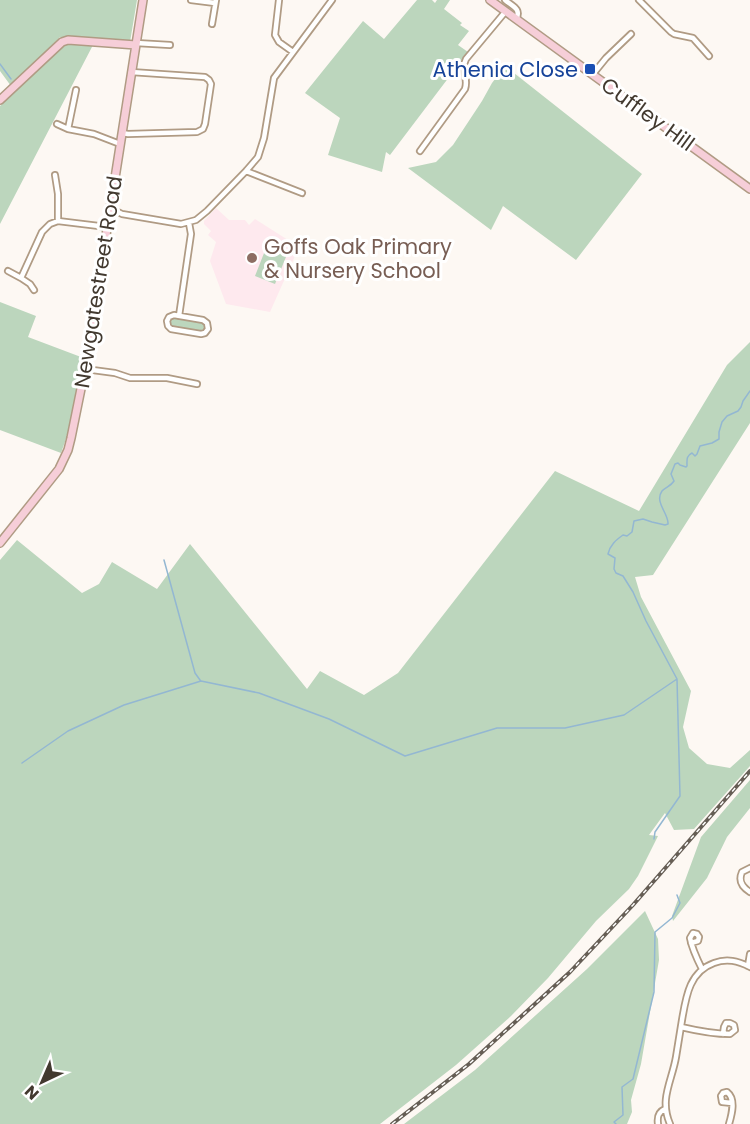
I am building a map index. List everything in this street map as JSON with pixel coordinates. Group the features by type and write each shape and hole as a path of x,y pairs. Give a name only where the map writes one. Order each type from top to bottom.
{"street":[{"name":"Newgatestreet Road","path":"0,543 59,469 71,438 85,369 143,0"},
{"path":"191,0 215,2 212,24"},
{"path":"279,0 275,35 279,42 293,52"},
{"path":"110,204 119,213 181,224 196,220 207,211 258,157 274,78 332,0"},
{"name":"Cuffley Hill","path":"490,0 750,189"},
{"name":"Cuffley Hill","path":"505,0 518,11 516,19"},
{"path":"639,0 671,32 693,38 709,56"},
{"path":"420,151 465,89 467,81 463,68 465,59 506,11"},
{"path":"593,74 631,34"},
{"path":"0,100 62,42 68,40 170,45"},
{"path":"122,133 197,132 203,129 211,84 206,77 131,72"},
{"path":"68,129 76,90"},
{"path":"57,124 120,144"},
{"path":"246,171 302,193"},
{"path":"55,175 58,221"},
{"path":"21,278 42,232 50,224 58,221 107,224 119,213"},
{"path":"179,316 191,234 189,222"},
{"path":"8,271 30,284 34,290"},
{"path":"174,315 179,316 203,320 207,323 208,329 201,334 169,328 168,319 174,315"},
{"path":"85,369 115,373 130,378 167,378 197,384"},
{"path":"750,868 742,872 740,878 742,885 750,892"},
{"path":"691,943 702,969"},
{"path":"670,1124 665,1109 665,1096 675,1063 687,992 692,980 702,969 728,960 749,967 750,954"},
{"path":"681,1027 700,1032 723,1034"},
{"path":"729,1124 732,1103"},
{"path":"658,1124 659,1113 665,1109"}],"shaded area":[{"name":"Goffs Oak Primary & Nursery School","path":"216,208 229,220 245,220 249,225 255,219 299,247 270,312 226,304 210,261 216,242 208,235 211,231 204,224"}],"green space":[{"path":"0,0 137,0 130,42 60,37 11,86 0,71"},
{"path":"417,0 432,0 435,3 437,0 450,0 444,9 469,31 458,45 468,52 390,155 386,152 382,172 328,155 340,118 305,93 363,21 384,39"},
{"path":"65,43 93,45 0,224 0,106"},
{"path":"505,66 642,174 576,260 503,206 491,230 408,168 436,162 453,145"},
{"path":"268,243 288,252 275,284 255,276"},
{"path":"0,302 36,316 28,337 81,357 71,418 61,453 0,430"},
{"path":"175,317 202,322 206,329 201,332 172,327 170,322"},
{"path":"750,342 750,423 653,575 635,577 641,597 691,691 683,727 689,748 707,764 730,768 750,750 750,766 694,829 674,830 665,813 649,835 658,836 629,889 596,921 548,978 511,1016 456,1065 380,1124 0,1124 0,560 17,540 82,593 99,584 112,562 157,589 190,544 307,689 320,671 364,695 398,673 555,471 639,511 727,365"},
{"path":"750,780 750,808 727,837 707,878 673,921 672,916 701,837"},
{"path":"645,911 658,939 659,960 641,1064 631,1100 632,1112 627,1124 404,1124 475,1070 587,969"}],"waterway":[{"path":"0,64 11,79"},
{"path":"22,763 68,731 124,705 201,681 259,693 329,719 405,756 497,728 565,728 624,715 677,679 633,592 623,576 616,573 615,558 608,554 609,551 618,539 632,532 634,521 643,519 668,524 660,495 674,481 671,474 675,464 686,467 690,454 695,456 700,446 719,439 722,422 727,416 738,411 750,391"},
{"path":"164,560 195,673 200,680"},
{"path":"654,839 655,832 680,796 677,679"},
{"path":"616,1124 614,1122 623,1115 622,1087 633,1079 654,992 655,932 672,918 680,903 677,895"}],"railway":[{"path":"392,1124 469,1064 570,972 633,905 750,771"}],"place":[{"name":"Athenia Close","path":"590,69"},
{"name":"Goffs Oak Primary & Nursery School","path":"252,258"}]}
